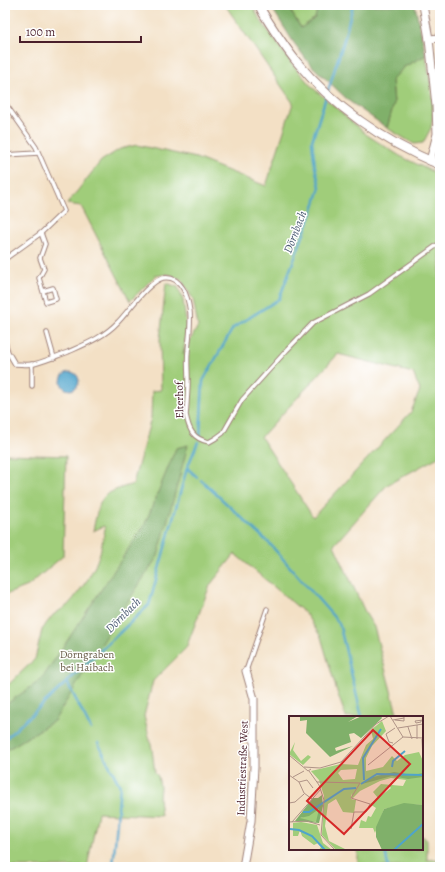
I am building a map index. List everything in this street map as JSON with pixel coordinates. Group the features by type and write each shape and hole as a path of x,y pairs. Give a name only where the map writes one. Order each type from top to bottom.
{"street":[{"path":"259,5 295,60 316,83 344,109 391,141 440,165"},
{"path":"423,5 429,39 438,134 430,161"},
{"path":"429,39 440,38"},
{"name":"Industriestraße West","path":"243,867 251,821 254,767 254,699 246,671"}],"lane":[{"path":"5,103 34,144 64,211 41,233 5,259"},
{"path":"5,155 38,153"},
{"path":"41,233 45,244 40,258 44,269 39,278 46,302 56,299 53,288 43,291"},
{"name":"Elterhof","path":"5,342 8,352 15,364 32,364 54,358 101,336 117,323 144,292 161,278 175,280 180,283 184,289 190,310 191,323 188,353 186,415 192,433 200,440 209,442 223,433 242,400 313,323 369,294 440,243"},
{"path":"47,333 54,358"},
{"path":"32,364 32,386"},
{"path":"246,671 267,609"}],"green space":[{"name":"Dörngraben bei Haibach","path":"225,5 252,5 259,18 292,64 312,87 367,135 400,156 440,174 440,456 387,485 334,545 366,614 374,627 398,716 346,716 321,637 305,613 235,554 210,585 186,648 153,681 144,716 152,749 155,773 158,776 160,787 159,798 161,816 98,813 87,867 5,867 5,686 35,659 42,630 53,615 68,605 74,598 88,579 95,566 100,553 105,529 104,526 93,531 97,512 103,498 112,492 133,484 151,418 152,391 161,390 160,339 166,283 178,287 183,300 187,330 183,354 198,326 193,299 181,279 168,274 155,276 130,301 81,206 67,204 101,161 120,149 137,145 196,158 266,186 293,103","holes":["338,354 413,373 420,390 411,412 313,517 261,437"]},
{"path":"270,5 287,5 301,28 315,18 318,5 415,5 426,55 404,67 392,80 394,103 387,128 349,101 309,63 294,43"},
{"path":"287,5 318,5 316,18 301,28"},
{"path":"426,55 434,108 431,128 423,143 414,144 387,128 394,103 392,80 404,67"},
{"name":"Dörngraben bei Haibach","path":"188,445 158,556 125,606 54,721 5,751 5,705 41,680 145,524 176,448"},
{"path":"5,454 66,456 63,556 28,586 5,595"},
{"path":"423,837 427,840 427,860 440,859 440,867 358,867 358,850 423,850"}],"water":[{"path":"70,372 76,375 79,381 76,387 70,390 64,387 61,381 64,375"}],"waterway":[{"name":"Dörnbach","path":"200,436 203,381 233,328 279,299 314,207 320,187 315,167 312,141 344,40 353,5"},
{"name":"Dörnbach","path":"5,739 149,605 187,468 198,442"},
{"path":"187,468 197,477"},
{"path":"201,480 269,543 339,623 362,716"},
{"path":"67,682 91,729"},
{"path":"98,743 120,786 113,867"},
{"path":"385,850 388,867"}]}
